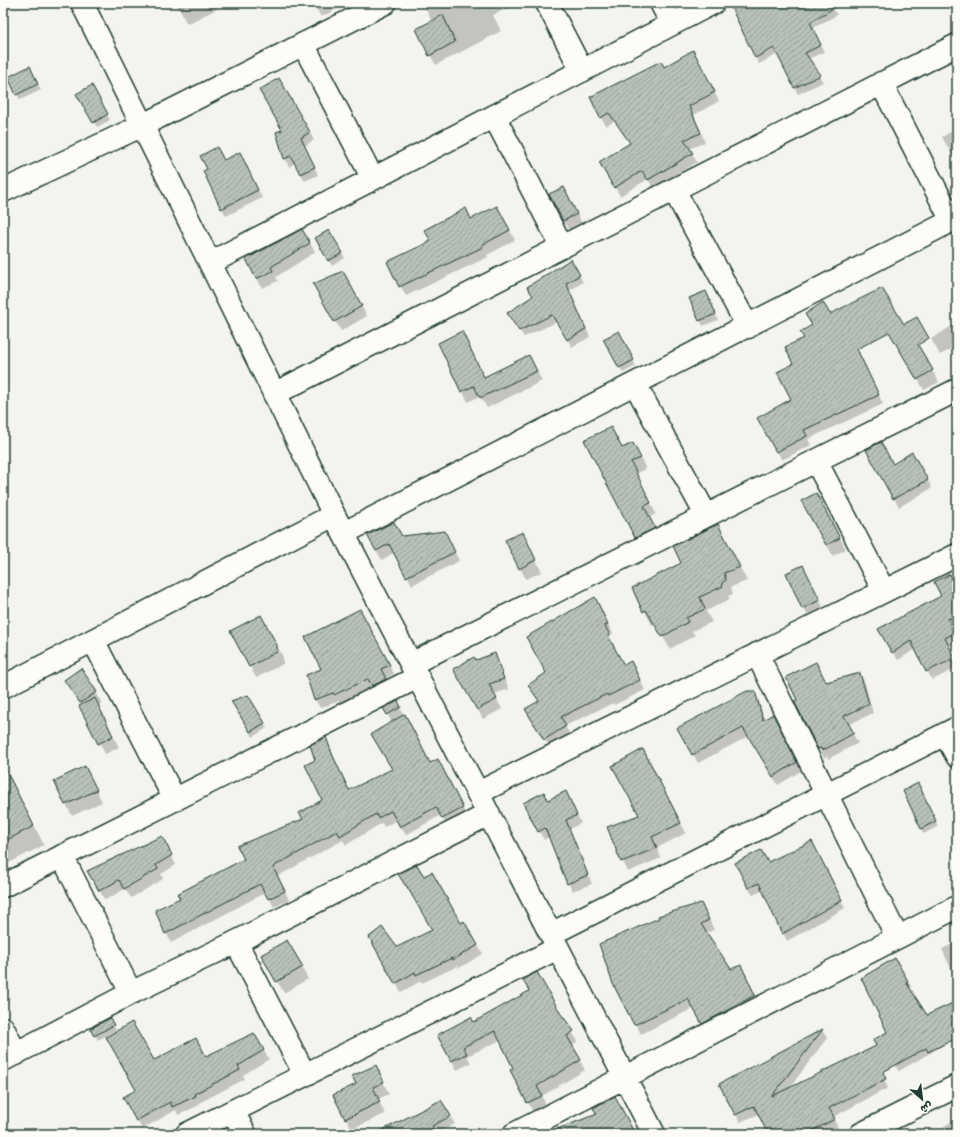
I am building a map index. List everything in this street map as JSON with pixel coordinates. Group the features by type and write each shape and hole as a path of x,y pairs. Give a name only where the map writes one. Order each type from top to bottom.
{"street":[{"path":"82,3 339,524 654,1134"},
{"path":"3,191 143,125 385,3"},
{"path":"547,3 582,70"},
{"path":"661,3 672,24"},
{"path":"210,263 713,3"},
{"path":"303,44 374,179"},
{"path":"274,394 957,45"},
{"path":"3,687 93,640 635,384 955,220 881,83"},
{"path":"494,116 562,247"},
{"path":"674,190 748,327"},
{"path":"635,384 706,515"},
{"path":"3,886 174,800 706,515 957,390"},
{"path":"816,461 884,591"},
{"path":"478,793 957,555"},
{"path":"93,640 174,800"},
{"path":"757,654 897,937"},
{"path":"187,1134 304,1075 827,794 951,731 957,756"},
{"path":"3,1028 9,1057 131,993 236,942 489,814"},
{"path":"62,856 131,993"},
{"path":"514,1134 957,907"},
{"path":"236,942 304,1075"},
{"path":"861,1134 957,1086"},
{"path":"233,1111 245,1134"}],"building":[{"path":"729,3 842,3 810,22 821,45 805,53 821,75 794,88 774,48 755,58"},
{"path":"443,15 455,42 429,56 416,29"},
{"path":"693,50 715,92 689,106 701,133 684,140 693,153 648,180 642,171 614,188 599,162 630,143 609,113 600,118 590,97 661,61 664,67"},
{"path":"30,66 38,84 16,95 8,77"},
{"path":"279,78 310,132 301,138 315,167 300,174 291,156 284,159 276,132 282,130 259,90"},
{"path":"92,85 108,114 93,123 76,94"},
{"path":"217,147 224,160 240,152 258,190 221,209 203,171 207,169 200,156"},
{"path":"564,187 577,214 563,221 549,194"},
{"path":"497,206 510,230 482,245 483,247 399,287 387,262 431,241 424,230 466,208 471,219"},
{"path":"302,229 310,243 271,267 273,271 256,279 246,259"},
{"path":"329,230 343,253 328,261 315,238"},
{"path":"571,259 580,275 566,283 586,329 567,340 552,315 519,331 507,313 533,296 527,287"},
{"path":"343,271 362,306 334,322 313,284"},
{"path":"882,288 904,324 917,317 929,338 918,345 933,370 917,380 889,332 857,349 879,395 804,430 807,436 776,452 757,418 791,399 777,372 793,364 785,347 804,338 800,332 812,325 805,314 823,302 830,314"},
{"path":"706,291 716,314 699,321 689,298"},
{"path":"462,331 484,377 529,355 537,371 480,398 474,386 461,392 438,343"},
{"path":"619,331 634,360 619,368 603,339"},
{"path":"611,427 622,448 633,443 641,458 631,462 651,503 644,506 655,528 635,538 584,440"},
{"path":"881,442 893,464 912,452 928,480 893,499 866,450"},
{"path":"816,493 840,538 826,545 801,501"},
{"path":"394,522 402,536 445,531 455,552 406,577 389,544 376,551 367,535"},
{"path":"718,524 740,567 724,573 726,580 722,583 723,586 700,597 705,609 686,618 688,622 662,637 646,610 643,612 632,588 681,563 673,546"},
{"path":"523,532 536,560 519,569 505,540"},
{"path":"803,565 820,600 802,609 786,573"},
{"path":"950,574 957,588 957,629 951,618 948,619 955,633 945,638 955,658 926,672 911,641 892,653 878,629 941,596 934,582"},
{"path":"595,597 608,624 605,626 610,635 608,636 624,665 631,661 640,680 608,696 607,694 561,717 566,726 544,740 525,709 539,701 528,685 546,673 526,637"},
{"path":"360,609 390,665 381,669 386,679 372,686 368,679 334,695 333,693 314,700 306,675 321,669 305,637"},
{"path":"261,615 277,645 277,652 249,667 230,631"},
{"path":"495,653 504,679 489,684 497,699 477,710 453,669 474,657 476,660"},
{"path":"816,662 826,682 860,673 869,704 844,716 854,733 822,751 821,748 818,749 794,701 797,700 786,677"},
{"path":"81,668 97,692 80,703 64,680"},
{"path":"747,691 755,691 763,720 773,714 797,762 773,777 743,728 692,755 677,728"},
{"path":"248,695 265,723 250,732 231,701"},
{"path":"95,698 113,736 98,744 79,706"},
{"path":"398,701 401,707 387,715 383,708"},
{"path":"405,714 430,763 438,759 463,808 442,819 436,807 400,827 391,811 378,818 376,814 340,836 337,831 273,867 285,891 268,899 260,884 165,934 155,910 180,898 177,894 244,859 237,846 303,819 299,813 322,800 305,765 315,760 310,745 326,737 349,790 392,769 371,734"},
{"path":"643,749 681,823 652,837 657,848 621,862 607,827 639,815 612,766"},
{"path":"3,764 34,826 3,842"},
{"path":"85,766 97,790 65,805 54,781"},
{"path":"918,783 936,821 921,829 903,791"},
{"path":"566,791 577,815 566,820 588,875 567,884 545,828 538,832 523,803 544,792 548,800"},
{"path":"162,836 172,855 156,865 158,869 124,889 119,880 99,891 87,871"},
{"path":"812,841 842,900 782,934 759,883 748,888 735,863 761,850 768,862"},
{"path":"417,865 424,876 432,872 461,923 464,921 478,945 453,960 452,958 416,975 415,972 395,984 369,937 382,927 397,947 432,930 398,874"},
{"path":"701,903 709,920 701,924 731,969 741,965 755,995 702,1024 688,999 634,1025 613,984 599,944 659,918 658,916"},
{"path":"287,940 303,967 276,982 261,955"},
{"path":"895,958 908,981 906,982 927,1015 957,1001 957,1038 928,1052 926,1048 883,1072 886,1079 829,1108 835,1119 806,1134 768,1134 754,1106 735,1115 719,1084 823,1029 772,1096 876,1046 873,1040 887,1032 861,978"},
{"path":"537,972 561,1014 574,1031 567,1036 581,1060 537,1086 542,1096 527,1103 510,1070 513,1068 495,1031 463,1047 467,1054 451,1061 437,1035 471,1017 474,1022 529,991 523,980"},
{"path":"110,1018 114,1025 94,1036 90,1029"},
{"path":"132,1022 154,1060 196,1038 206,1056 254,1033 264,1050 238,1066 240,1070 194,1094 196,1096 172,1107 170,1102 136,1121 123,1097 136,1090 106,1037"},
{"path":"376,1065 384,1082 373,1087 380,1102 345,1119 333,1095 356,1084 352,1076"},
{"path":"615,1096 635,1134 549,1134 549,1132 597,1114 593,1108"},
{"path":"441,1100 451,1116 432,1126 436,1134 375,1134"}]}
